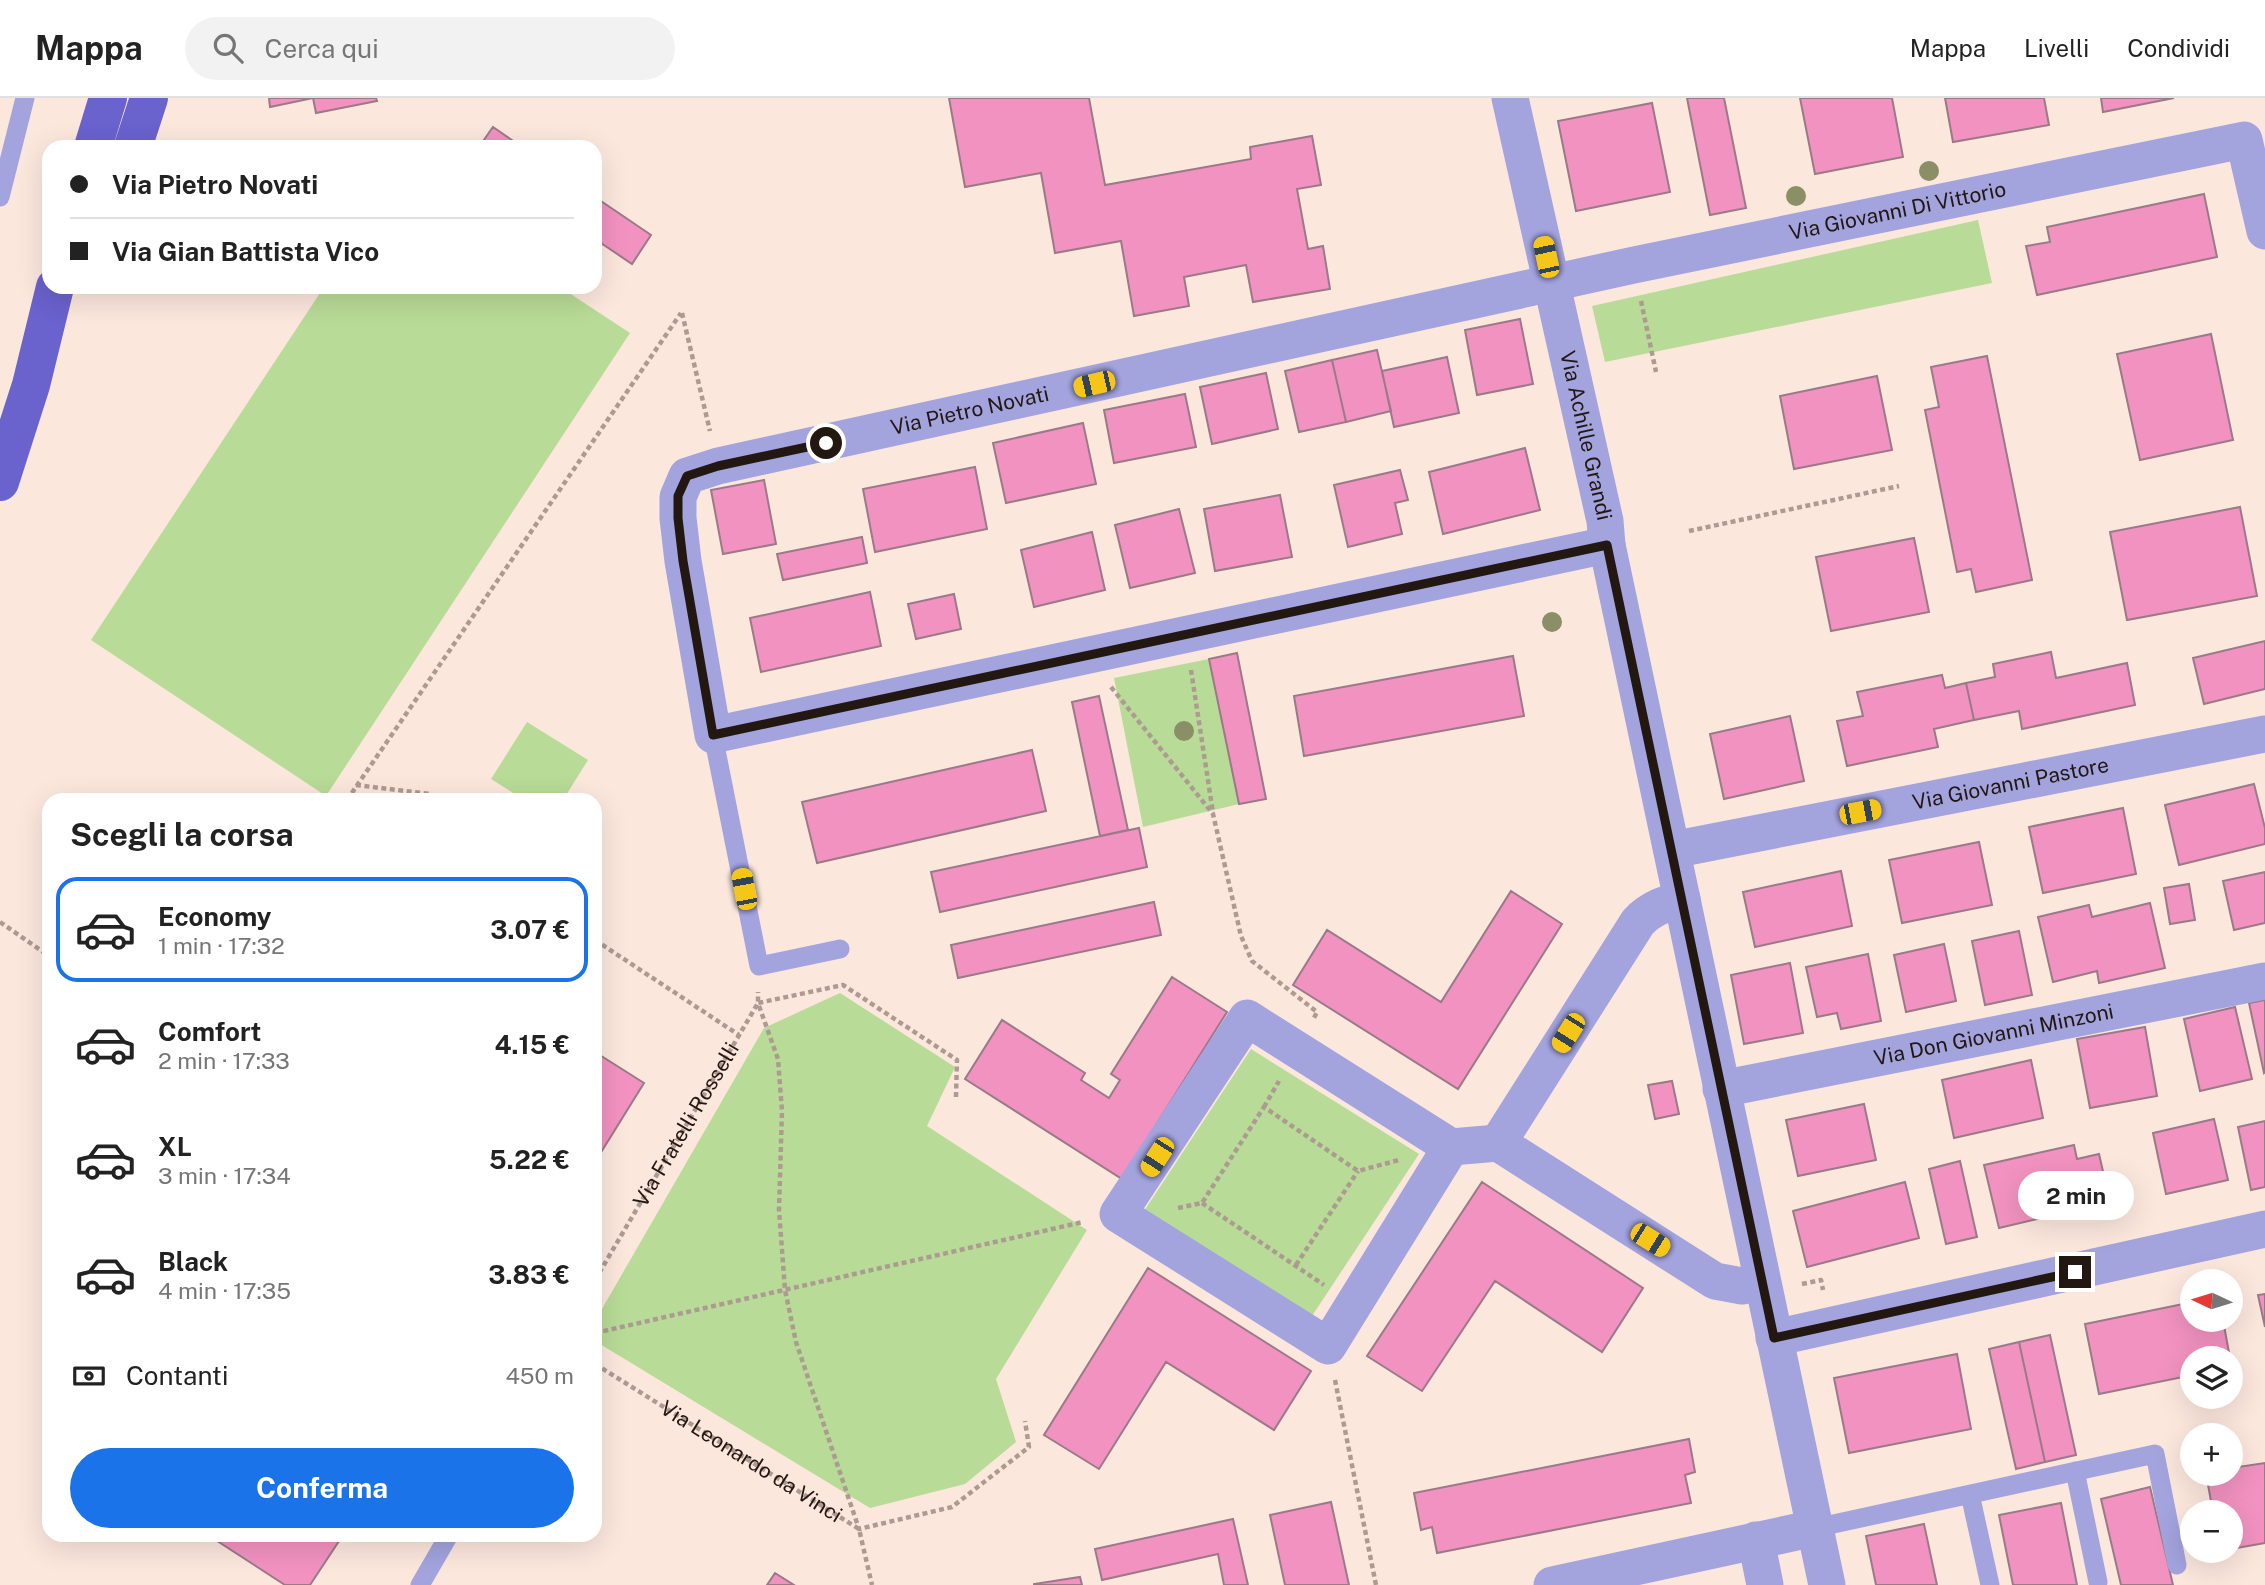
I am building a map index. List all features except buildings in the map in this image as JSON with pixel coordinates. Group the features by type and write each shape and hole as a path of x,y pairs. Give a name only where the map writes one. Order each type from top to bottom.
{"main road":[{"path":"95,140 108,98"},
{"path":"135,140 149,98"},
{"path":"0,482 31,385 53,294"},
{"path":"31,385 74,294"}],"street":[{"name":"Via Achille Grandi","path":"1510,98 1605,521 1607,545 1827,1585"},
{"name":"Via Giovanni Di Vittorio","path":"1551,283 2255,138 2265,231"},
{"name":"Via Pietro Novati","path":"713,735 683,561 678,496 687,476 718,466 1551,283"},
{"path":"713,735 1189,652 1607,545"},
{"name":"Via Giovanni Pastore","path":"1672,850 2265,734"},
{"path":"1498,1143 1638,922 1658,906 1682,899"},
{"name":"Via Don Giovanni Minzoni","path":"1721,1089 2265,981"},
{"path":"1451,1147 1328,1346 1118,1214 1247,1018 1451,1147 1498,1143 1715,1281 1742,1286 1762,1282"},
{"path":"1774,1338 2265,1229"},
{"path":"1552,1585 1815,1528"},
{"path":"1756,1540 1765,1585"}],"lane":[{"path":"0,197 25,98"},
{"path":"713,735 759,966 841,949"},
{"path":"1815,1528 2155,1454 2177,1565"},
{"path":"2075,1471 2098,1582"},
{"path":"1970,1494 1990,1585"},
{"path":"420,1585 445,1542"}],"path":[{"path":"351,793 681,313 718,466"},
{"path":"1689,531 1899,486"},
{"path":"1177,672 1189,652"},
{"path":"1189,652 1213,814 1241,936 1252,961 1317,1012 1297,1050"},
{"path":"1124,683 1110,686 1213,814"},
{"path":"356,785 422,793"},
{"path":"0,922 42,951"},
{"path":"602,945 738,1035"},
{"path":"759,966 758,1003 778,1059 782,1111 779,1210 785,1290 796,1342 859,1529 952,1507 1029,1447 1025,1421"},
{"path":"758,1003 843,985 957,1060 956,1097"},
{"name":"Via Fratelli Rosselli","path":"602,1268 758,1003"},
{"path":"1202,1203 1264,1107 1358,1171"},
{"path":"1296,1265 1358,1171 1451,1147"},
{"path":"602,1331 1118,1214 1202,1203 1353,1305"},
{"path":"1328,1346 1376,1585"},
{"name":"Via Leonardo da Vinci","path":"602,1368 859,1529 872,1585"}],"green space":[{"path":"1978,220 1992,283 1605,362 1592,306"},
{"path":"319,294 571,294 630,333 328,793 321,793 91,640"},
{"path":"1209,659 1239,804 1143,827 1114,678"},
{"path":"527,722 588,760 567,793 513,793 491,779"},
{"path":"840,993 955,1067 927,1126 1087,1230 996,1379 1016,1442 965,1484 870,1508 602,1345 602,1309 764,1028"},
{"path":"1251,1049 1419,1154 1310,1319 1144,1211"}],"route":[{"path":"826,443 718,466 687,476 678,496 683,561 713,735 1607,545 1774,1338 2075,1272"}]}
